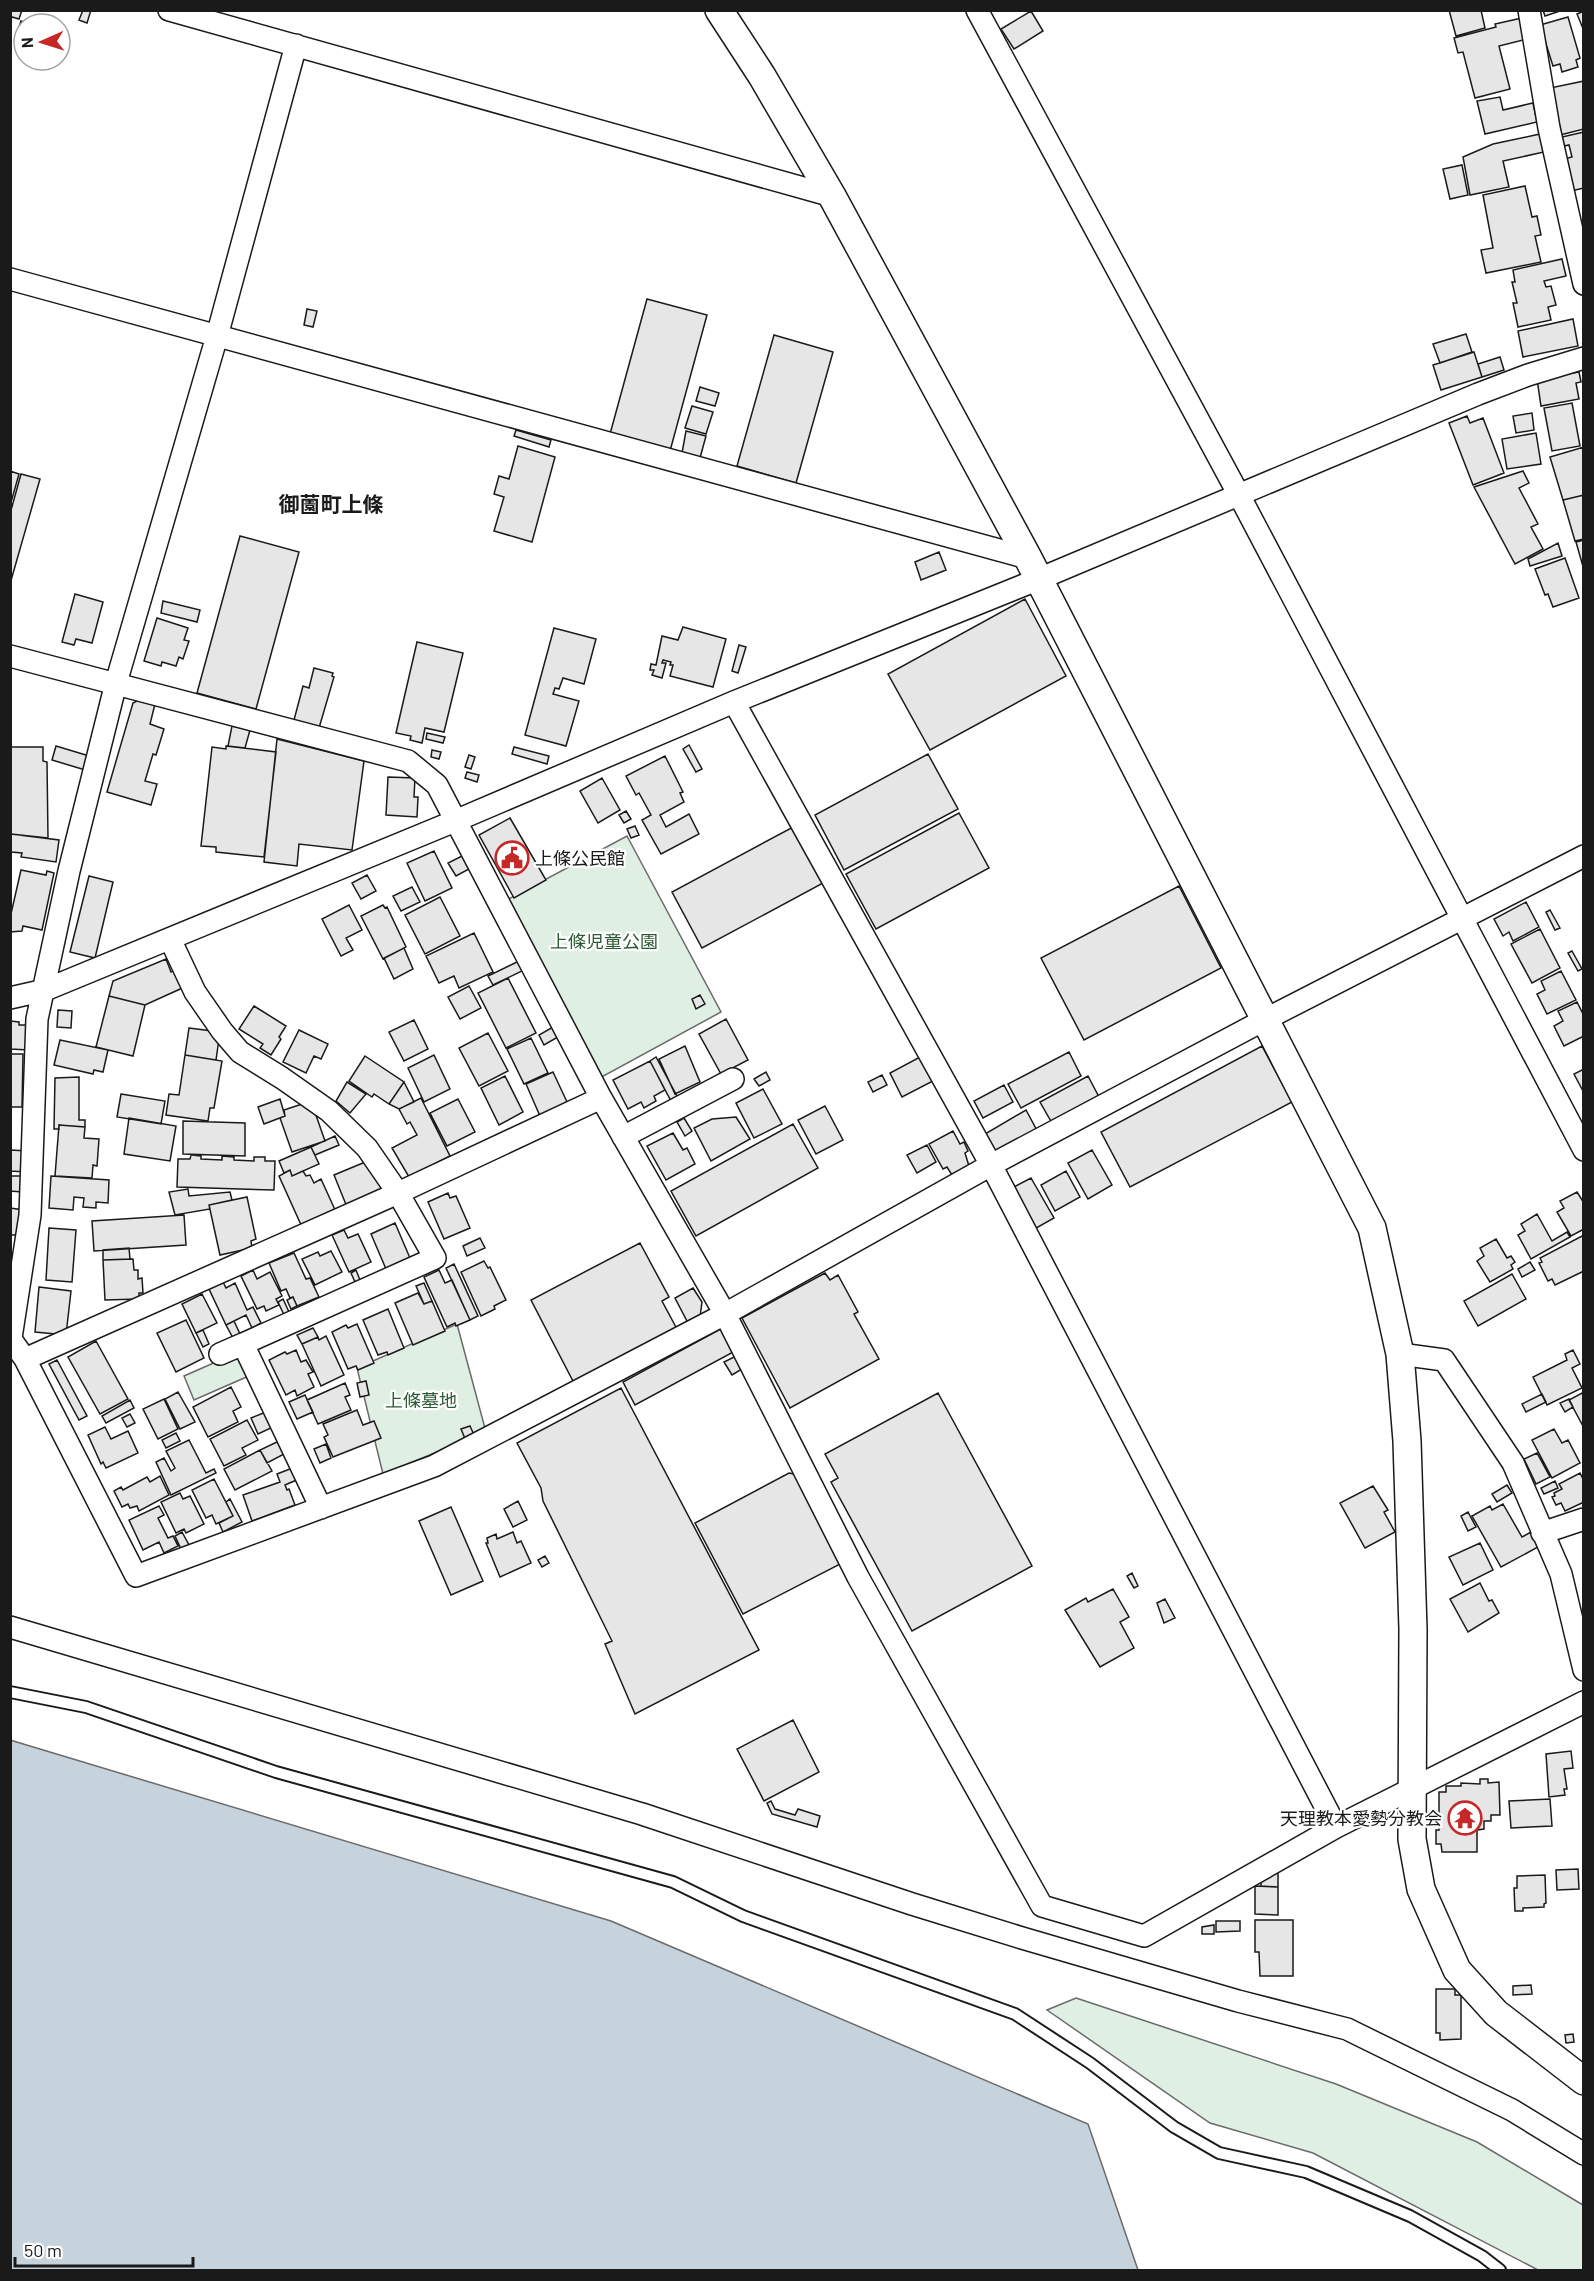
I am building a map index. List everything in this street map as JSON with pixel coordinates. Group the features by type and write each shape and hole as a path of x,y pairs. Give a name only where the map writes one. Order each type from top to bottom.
{"street":[{"path":"169,10 832,196"},
{"path":"719,10 762,76 832,196 1033,569 1372,1228 1400,1354 1407,1441 1413,1629 1412,1839 1421,1889 1457,1970 1496,2013 1584,2081"},
{"path":"977,10 1239,495 1584,1150"},
{"path":"1529,10 1549,128 1584,284"},
{"path":"296,45 217,336 116,683 69,871 37,1019 30,1215 11,1338 25,1359 136,1576 434,1466 725,1314 991,1165 1266,1019 1584,856"},
{"path":"10,279 1033,569"},
{"path":"10,998 45,990 455,821 734,702 1033,569 1239,495 1478,394 1528,375 1584,358"},
{"path":"10,656 408,761 437,785 601,1098 725,1314 858,1576 1042,1906 1144,1936 1336,1827 1584,1702"},
{"path":"734,702 991,1165 1336,1827"},
{"path":"170,939 195,992 222,1031 240,1052 282,1078 329,1112 367,1148 398,1193 435,1258 220,1354"},
{"path":"623,1137 733,1079"},
{"path":"25,1359 398,1193 601,1098"},
{"path":"243,1344 321,1508"},
{"path":"1400,1354 1444,1360 1514,1463 1561,1574 1584,1670"},
{"path":"1542,1533 1584,1519"},
{"path":"10,1627 642,1814 912,1905 1238,2001 1347,2029 1512,2110 1584,2154"}],"lane":[{"path":"10,1692 86,1707 276,1772 673,1882 743,1916 1015,2014 1090,2063 1174,2127 1219,2153 1316,2176 1410,2216 1482,2256 1500,2271"}],"green space":[{"name":"上條児童公園","path":"627,836 721,1012 598,1079 503,902"},
{"name":"上條墓地","path":"457,1324 486,1432 383,1474 357,1368"},
{"path":"241,1351 251,1375 194,1400 184,1376"},
{"path":"1076,1998 1336,2084 1477,2142 1583,2205 1583,2270 1538,2270 1313,2153 1210,2123 1047,2010"}],"shaded area":[{"path":"10,1740 611,1921 1088,2124 1138,2270 11,2270"}],"building":[{"path":"10,10 22,10 21,12 12,12 10,22"},
{"path":"83,10 91,10 87,23 79,20"},
{"path":"1449,10 1481,10 1485,28 1456,36"},
{"path":"1543,10 1563,10 1545,16"},
{"path":"1031,11 1043,31 1014,49 1001,29"},
{"path":"1584,11 1584,31 1577,14"},
{"path":"1568,17 1580,58 1576,60 1578,67 1562,72 1560,64 1553,66 1540,25"},
{"path":"1522,18 1527,39 1499,46 1510,89 1475,98 1463,52 1458,53 1454,38 1496,27 1495,24"},
{"path":"1584,81 1584,129 1560,135 1550,88"},
{"path":"1500,97 1503,110 1533,103 1537,122 1485,134 1477,101"},
{"path":"1584,132 1584,188 1571,191 1564,159 1572,157 1569,145 1564,146 1562,137"},
{"path":"1540,134 1544,152 1503,161 1509,187 1470,195 1463,157 1493,144"},
{"path":"1462,165 1468,195 1450,199 1443,169"},
{"path":"1525,186 1532,217 1537,216 1541,235 1535,236 1541,262 1486,273 1481,250 1493,248 1483,195"},
{"path":"1562,259 1566,276 1544,281 1546,287 1551,286 1556,305 1548,307 1551,320 1518,327 1513,303 1517,303 1512,282 1515,282 1513,270"},
{"path":"647,299 707,315 670,451 610,434"},
{"path":"307,309 317,311 313,327 304,325"},
{"path":"1573,319 1578,346 1523,357 1518,331"},
{"path":"1466,334 1472,352 1440,363 1433,344"},
{"path":"774,335 833,352 796,483 737,466"},
{"path":"1474,352 1482,377 1441,390 1433,365"},
{"path":"1500,357 1504,370 1482,377 1478,364"},
{"path":"1579,372 1581,382 1576,383 1579,399 1541,406 1537,379"},
{"path":"700,387 719,393 715,406 696,401"},
{"path":"1572,403 1580,446 1552,451 1544,408"},
{"path":"692,406 713,412 706,434 685,428"},
{"path":"1532,413 1534,430 1516,433 1513,416"},
{"path":"1467,416 1470,423 1483,418 1504,473 1473,485 1449,423"},
{"path":"516,430 551,440 549,447 514,436"},
{"path":"686,431 706,436 700,458 682,453"},
{"path":"1536,433 1541,464 1507,469 1502,439"},
{"path":"518,446 555,457 532,542 494,531 504,497 494,494 499,476 509,479"},
{"path":"1584,447 1584,495 1563,500 1550,457"},
{"path":"10,471 19,474 10,506"},
{"path":"1523,471 1529,483 1519,488 1538,524 1531,527 1543,549 1515,564 1474,487"},
{"path":"21,474 40,479 10,584 10,514"},
{"path":"1584,495 1584,539 1575,541 1563,500"},
{"path":"240,536 299,552 256,709 197,693"},
{"path":"1584,540 1584,570 1576,542"},
{"path":"1558,543 1562,556 1530,566 1528,559"},
{"path":"939,552 946,570 921,580 915,562"},
{"path":"1565,558 1579,598 1553,607 1548,594 1545,595 1535,569"},
{"path":"75,594 103,602 92,643 76,639 74,645 62,642"},
{"path":"1025,599 1066,676 930,750 888,674"},
{"path":"163,601 200,610 197,622 161,613"},
{"path":"157,618 188,628 184,640 189,641 183,659 179,657 176,666 162,662 161,666 144,661"},
{"path":"683,627 726,639 713,687 670,676 673,665 663,660 662,663 666,663 662,678 652,675 654,670 650,670 651,664 656,665 662,636 678,640"},
{"path":"554,628 596,639 584,684 563,678 559,689 555,688 553,694 579,701 566,746 525,735"},
{"path":"417,642 463,653 444,732 425,728 422,743 410,740 411,736 396,733"},
{"path":"739,645 746,647 738,673 732,671"},
{"path":"314,668 333,673 334,677 319,728 294,720 303,686 309,688"},
{"path":"139,700 155,704 150,724 164,729 145,781 157,784 151,805 107,792 133,703"},
{"path":"232,726 250,730 245,748 228,746"},
{"path":"427,733 445,737 443,743 426,739"},
{"path":"277,739 364,761 352,850 299,844 297,866 264,862"},
{"path":"689,745 702,769 696,772 683,749"},
{"path":"56,746 96,758 92,772 52,760"},
{"path":"226,746 276,752 264,857 216,852 216,847 201,846 212,747 226,749"},
{"path":"10,747 43,747 43,761 47,762 48,838 11,834"},
{"path":"514,747 549,756 547,764 512,754"},
{"path":"432,750 441,752 439,759 431,757"},
{"path":"928,754 958,809 844,870 815,815"},
{"path":"469,755 475,757 471,769 465,767"},
{"path":"665,756 683,792 680,793 684,802 660,815 666,827 689,814 699,834 661,854 642,820 651,815 639,793 636,795 626,776"},
{"path":"467,772 479,775 477,782 465,778"},
{"path":"388,777 415,778 414,797 418,797 417,817 386,815"},
{"path":"602,778 620,810 598,823 580,791"},
{"path":"626,811 631,819 624,823 619,815"},
{"path":"959,813 989,868 876,929 846,874"},
{"name":"上條公民館","path":"510,818 546,880 514,898 479,835"},
{"path":"635,826 639,835 631,838 627,829"},
{"path":"795,826 825,882 702,948 672,892"},
{"path":"11,834 59,840 56,862 21,857 22,853 11,852"},
{"path":"434,851 452,888 425,901 407,863"},
{"path":"462,856 469,869 456,876 448,863"},
{"path":"21,870 46,875 47,871 54,873 42,930 23,926 22,931 10,932 10,918"},
{"path":"367,875 376,891 361,899 352,883"},
{"path":"89,876 113,882 95,958 70,952"},
{"path":"1179,886 1221,968 1084,1040 1041,958"},
{"path":"412,887 420,902 401,911 393,896"},
{"path":"440,897 460,936 425,954 405,915"},
{"path":"1526,902 1539,927 1513,941 1509,932 1503,936 1494,919"},
{"path":"349,905 362,930 346,938 353,950 341,956 322,919"},
{"path":"383,905 387,907 406,947 383,959 361,916"},
{"path":"1550,910 1560,928 1555,930 1546,912"},
{"path":"1540,929 1560,968 1532,983 1511,944"},
{"path":"474,933 493,972 459,988 454,976 439,983 426,956"},
{"path":"404,948 413,969 394,979 384,958"},
{"path":"1572,951 1582,969 1578,971 1568,953"},
{"path":"166,959 171,972 181,967 189,985 145,1005 109,996 113,981"},
{"path":"519,961 524,970 493,985 488,976"},
{"path":"1561,971 1576,1000 1547,1014 1537,994 1545,990 1541,981"},
{"path":"508,978 536,1033 506,1048 478,993"},
{"path":"469,986 481,1008 460,1019 448,997"},
{"path":"700,995 705,1004 696,1009 692,999"},
{"path":"109,996 145,1005 133,1056 96,1047"},
{"path":"1577,1002 1584,1016 1584,1036 1564,1046 1554,1026 1563,1021 1558,1011"},
{"path":"254,1006 286,1026 271,1055 260,1048 263,1044 239,1029"},
{"path":"58,1010 72,1011 71,1028 57,1027"},
{"path":"726,1019 748,1060 721,1074 699,1034"},
{"path":"414,1020 428,1049 404,1061 389,1032"},
{"path":"10,1021 19,1022 19,1025 29,1025 29,1050 10,1049"},
{"path":"553,1027 558,1037 544,1045 539,1035"},
{"path":"189,1028 220,1032 216,1060 185,1055"},
{"path":"299,1030 328,1044 321,1059 314,1056 306,1073 283,1062"},
{"path":"488,1033 508,1071 479,1086 459,1048"},
{"path":"531,1038 548,1073 524,1084 507,1049"},
{"path":"60,1040 108,1050 103,1072 94,1070 93,1074 54,1065"},
{"path":"685,1046 700,1082 675,1094 659,1059"},
{"path":"1262,1046 1292,1102 1130,1187 1101,1132"},
{"path":"1069,1052 1081,1076 1021,1108 1008,1084"},
{"path":"10,1054 23,1054 22,1107 10,1107"},
{"path":"185,1055 222,1061 214,1108 210,1108 208,1121 166,1115 169,1094 179,1095"},
{"path":"434,1055 450,1089 424,1102 408,1068"},
{"path":"365,1056 404,1082 389,1104 374,1094 372,1097 349,1081"},
{"path":"656,1057 678,1098 671,1101 650,1061"},
{"path":"920,1057 933,1081 902,1097 890,1073"},
{"path":"650,1061 665,1090 654,1096 656,1101 644,1108 641,1102 628,1109 613,1080"},
{"path":"1584,1069 1584,1093 1574,1074"},
{"path":"553,1072 568,1104 540,1116 526,1084"},
{"path":"766,1072 770,1080 759,1086 754,1079"},
{"path":"882,1075 887,1085 873,1092 868,1082"},
{"path":"505,1076 523,1112 499,1125 481,1088"},
{"path":"1088,1076 1099,1097 1052,1123 1040,1102"},
{"path":"79,1077 79,1120 85,1120 85,1127 59,1125 59,1129 54,1129 55,1078"},
{"path":"347,1082 366,1094 350,1113 336,1101"},
{"path":"404,1082 414,1102 399,1109 389,1104"},
{"path":"1004,1085 1013,1102 983,1118 974,1101"},
{"path":"763,1089 782,1124 754,1138 736,1103"},
{"path":"121,1094 165,1101 161,1124 117,1117"},
{"path":"421,1098 450,1156 409,1177 392,1148 417,1135 410,1122 407,1124 399,1109"},
{"path":"280,1099 285,1116 264,1124 258,1107"},
{"path":"458,1099 475,1132 447,1146 430,1113"},
{"path":"311,1101 325,1141 292,1152 280,1118 285,1116 284,1110"},
{"path":"825,1106 843,1140 816,1154 798,1120"},
{"path":"1026,1110 1040,1136 998,1159 985,1134"},
{"path":"736,1117 750,1139 711,1161 694,1128 712,1119"},
{"path":"129,1118 176,1126 170,1161 124,1154"},
{"path":"684,1118 692,1131 685,1136 677,1122"},
{"path":"183,1121 245,1123 245,1156 183,1154"},
{"path":"793,1124 818,1168 696,1236 671,1191"},
{"path":"59,1125 85,1127 84,1138 99,1139 97,1166 93,1165 92,1178 55,1176"},
{"path":"953,1131 960,1144 964,1142 968,1151 965,1153 969,1166 952,1175 947,1167 943,1169 929,1144"},
{"path":"673,1133 683,1150 687,1148 695,1164 666,1180 647,1146"},
{"path":"335,1136 339,1145 315,1155 311,1147"},
{"path":"927,1145 936,1162 917,1173 907,1155"},
{"path":"311,1147 319,1164 292,1176 290,1170 284,1173 279,1161"},
{"path":"10,1150 28,1151 27,1172 10,1171"},
{"path":"1092,1150 1112,1185 1088,1199 1068,1163"},
{"path":"191,1155 201,1156 201,1159 222,1160 222,1156 234,1157 234,1160 254,1161 254,1157 265,1157 265,1161 275,1161 274,1190 177,1187 178,1159 190,1159"},
{"path":"370,1160 383,1192 347,1207 334,1175"},
{"path":"290,1170 292,1176 303,1171 306,1176 310,1175 314,1183 321,1179 336,1212 302,1227 279,1176"},
{"path":"1066,1171 1080,1197 1055,1211 1041,1185"},
{"path":"10,1176 23,1176 22,1192 10,1191"},
{"path":"51,1176 109,1180 108,1203 96,1202 96,1208 83,1207 84,1198 74,1197 73,1210 49,1208"},
{"path":"1031,1178 1054,1218 1031,1231 1008,1190"},
{"path":"188,1189 189,1196 230,1192 232,1200 209,1205 210,1209 175,1215 169,1192"},
{"path":"1577,1192 1584,1203 1584,1229 1571,1236 1557,1212 1564,1208 1560,1201"},
{"path":"448,1193 450,1198 456,1196 470,1228 444,1239 428,1202"},
{"path":"247,1197 256,1239 251,1241 252,1248 220,1255 209,1205"},
{"path":"10,1208 24,1210 22,1235 10,1235"},
{"path":"1537,1214 1552,1241 1567,1232 1570,1237 1531,1259 1518,1235 1525,1231 1521,1224"},
{"path":"184,1215 186,1245 94,1251 92,1221"},
{"path":"395,1223 410,1258 386,1269 371,1234"},
{"path":"49,1228 76,1230 72,1282 46,1280"},
{"path":"344,1230 348,1238 358,1234 371,1262 349,1272 332,1235"},
{"path":"1584,1235 1584,1271 1555,1285 1552,1279 1548,1281 1539,1263 1542,1262 1540,1258"},
{"path":"480,1238 485,1248 467,1256 463,1246"},
{"path":"1496,1239 1507,1258 1511,1256 1515,1262 1511,1265 1513,1269 1490,1282 1477,1261 1484,1256 1480,1248"},
{"path":"640,1243 669,1297 662,1301 678,1331 575,1385 531,1300"},
{"path":"129,1248 130,1259 103,1260 103,1250"},
{"path":"331,1251 342,1272 315,1285 302,1259 318,1252 320,1256"},
{"path":"294,1253 306,1279 310,1278 319,1297 297,1306 286,1289 281,1291 269,1263"},
{"path":"133,1259 134,1270 138,1270 138,1279 142,1278 143,1293 139,1293 139,1299 105,1300 103,1260"},
{"path":"484,1261 488,1268 490,1267 506,1300 481,1316 461,1272"},
{"path":"1530,1262 1535,1270 1522,1277 1518,1269"},
{"path":"454,1264 478,1316 470,1320 446,1268"},
{"path":"253,1270 257,1279 270,1272 282,1296 276,1299 279,1305 266,1311 264,1306 257,1309 241,1276"},
{"path":"356,1270 360,1280 355,1282 351,1273"},
{"path":"439,1270 445,1283 452,1280 470,1320 447,1327 424,1277"},
{"path":"825,1273 830,1280 838,1275 858,1312 854,1314 879,1359 790,1408 742,1318"},
{"path":"1512,1274 1526,1299 1478,1326 1464,1301"},
{"path":"223,1282 226,1288 235,1283 247,1310 253,1307 261,1323 252,1328 246,1315 226,1325 209,1289"},
{"path":"424,1283 432,1301 424,1304 416,1286"},
{"path":"39,1287 71,1291 66,1335 35,1332"},
{"path":"693,1288 702,1302 700,1317 688,1323 675,1298"},
{"path":"418,1293 424,1304 432,1301 445,1331 413,1345 395,1303"},
{"path":"202,1294 217,1323 196,1333 182,1304"},
{"path":"293,1297 297,1306 291,1309 287,1300"},
{"path":"283,1299 289,1312 284,1315 278,1302"},
{"path":"388,1309 404,1348 388,1355 387,1352 378,1355 363,1320"},
{"path":"186,1320 204,1358 176,1372 157,1333"},
{"path":"234,1321 240,1334 233,1338 226,1325"},
{"path":"357,1324 374,1363 358,1370 356,1366 348,1369 332,1332 346,1325 348,1328"},
{"path":"724,1327 737,1350 635,1405 623,1382"},
{"path":"313,1328 318,1337 302,1344 297,1335"},
{"path":"203,1330 209,1344 203,1347 196,1333"},
{"path":"326,1336 344,1375 321,1386 302,1344"},
{"path":"96,1341 128,1399 100,1414 68,1357"},
{"path":"296,1350 301,1362 306,1360 313,1372 308,1374 314,1387 297,1396 295,1390 286,1395 269,1360 285,1352 287,1354"},
{"path":"1573,1350 1580,1364 1572,1368 1582,1388 1547,1405 1533,1377 1567,1360 1565,1354"},
{"path":"740,1354 747,1366 732,1375 724,1362"},
{"path":"57,1360 87,1416 79,1420 49,1364"},
{"path":"366,1381 369,1395 360,1397 357,1383"},
{"path":"345,1383 350,1395 345,1397 351,1410 318,1424 307,1400"},
{"path":"231,1387 241,1407 233,1411 238,1422 208,1437 193,1407"},
{"path":"621,1388 759,1650 635,1714 605,1644 612,1641 543,1501 541,1488 517,1443"},
{"path":"178,1392 195,1422 180,1429 165,1399"},
{"path":"1584,1392 1584,1428 1569,1400"},
{"path":"938,1393 1032,1566 912,1631 831,1482 838,1478 825,1454"},
{"path":"1542,1394 1546,1402 1526,1412 1522,1404"},
{"path":"305,1395 313,1412 297,1419 289,1402"},
{"path":"164,1399 178,1429 158,1439 143,1409"},
{"path":"1569,1399 1573,1407 1565,1412 1560,1403"},
{"path":"130,1400 134,1408 106,1423 102,1416"},
{"path":"357,1410 363,1425 374,1421 381,1438 333,1457 324,1437 328,1435 323,1424"},
{"path":"266,1412 273,1427 258,1434 251,1418"},
{"path":"130,1414 135,1423 127,1427 122,1418"},
{"path":"247,1420 258,1440 242,1448 246,1455 224,1466 210,1439"},
{"path":"470,1426 475,1437 466,1441 461,1429"},
{"path":"105,1427 111,1439 128,1431 138,1453 106,1468 103,1462 101,1464 88,1435"},
{"path":"1554,1429 1562,1443 1568,1440 1580,1463 1552,1478 1532,1440"},
{"path":"176,1433 180,1441 166,1448 162,1440"},
{"path":"189,1440 206,1473 214,1469 216,1473 171,1495 156,1462 164,1458 171,1471 175,1468 166,1451"},
{"path":"279,1441 286,1453 267,1463 260,1450"},
{"path":"326,1444 331,1458 320,1463 314,1449"},
{"path":"260,1450 272,1471 235,1490 224,1469"},
{"path":"1537,1453 1550,1477 1536,1484 1524,1459"},
{"path":"295,1467 299,1479 285,1485 295,1505 252,1521 243,1495 280,1482 277,1474"},
{"path":"789,1473 804,1476 848,1560 743,1614 695,1523"},
{"path":"1580,1473 1584,1481 1584,1502 1565,1511 1561,1503 1556,1505 1552,1497 1555,1496 1554,1493 1562,1489 1559,1484"},
{"path":"160,1476 169,1495 139,1511 137,1506 130,1508 128,1504 122,1507 114,1491 121,1487 123,1490 147,1477 150,1482"},
{"path":"214,1479 233,1516 216,1524 212,1515 206,1518 192,1490"},
{"path":"1555,1481 1558,1488 1544,1494 1541,1488"},
{"path":"1507,1485 1512,1493 1497,1502 1492,1494"},
{"path":"1373,1486 1388,1510 1384,1512 1395,1532 1365,1548 1340,1503"},
{"path":"180,1493 183,1499 190,1496 204,1524 186,1533 184,1529 176,1533 161,1502"},
{"path":"230,1499 242,1522 223,1532 219,1523 233,1516 226,1502"},
{"path":"518,1501 527,1520 513,1527 504,1509"},
{"path":"1503,1504 1522,1537 1531,1532 1538,1547 1501,1567 1472,1516 1490,1506 1492,1510"},
{"path":"159,1506 164,1515 158,1518 168,1538 173,1536 178,1546 164,1553 159,1542 143,1550 129,1520"},
{"path":"451,1507 483,1581 451,1595 419,1521"},
{"path":"1468,1512 1476,1527 1468,1531 1461,1516"},
{"path":"182,1532 189,1545 181,1549 175,1536"},
{"path":"513,1532 517,1543 521,1541 531,1563 500,1577 486,1543 488,1543 487,1538 496,1534 497,1539"},
{"path":"1480,1543 1493,1570 1463,1585 1449,1557"},
{"path":"545,1556 549,1563 542,1567 538,1560"},
{"path":"1132,1573 1138,1586 1134,1588 1127,1576"},
{"path":"1480,1583 1489,1601 1492,1600 1499,1613 1468,1632 1450,1599"},
{"path":"1113,1589 1129,1617 1120,1622 1134,1648 1100,1667 1065,1610 1086,1598 1088,1602"},
{"path":"1165,1599 1175,1618 1164,1623 1157,1603"},
{"path":"793,1720 819,1772 764,1801 737,1749"},
{"path":"1571,1751 1573,1768 1564,1769 1567,1789 1564,1789 1565,1795 1549,1797 1546,1754"},
{"name":"天理教本愛勢分教会","path":"1480,1779 1488,1779 1488,1783 1499,1782 1500,1815 1491,1815 1491,1821 1484,1821 1484,1829 1477,1830 1477,1852 1442,1852 1441,1844 1436,1844 1436,1830 1439,1830 1439,1792 1446,1792 1446,1786 1461,1786 1461,1783 1480,1784"},
{"path":"1550,1799 1552,1826 1511,1828 1509,1801"},
{"path":"771,1801 775,1809 795,1815 798,1809 820,1816 817,1827 772,1814 767,1803"},
{"path":"1578,1869 1579,1889 1557,1890 1556,1870"},
{"path":"1278,1873 1278,1887 1261,1886 1261,1880"},
{"path":"1545,1875 1546,1903 1544,1907 1523,1908 1523,1911 1515,1911 1514,1888 1517,1888 1517,1876"},
{"path":"1255,1886 1278,1887 1278,1915 1255,1914"},
{"path":"1255,1920 1293,1920 1293,1976 1260,1976 1259,1952 1255,1952"},
{"path":"1216,1921 1240,1921 1240,1931 1216,1932"},
{"path":"1214,1925 1214,1934 1202,1934 1202,1927"},
{"path":"1531,1985 1532,1994 1513,1995 1513,1986"},
{"path":"1436,1989 1455,1989 1455,1995 1461,1995 1461,2039 1440,2040 1440,2033 1436,2033"},
{"path":"1573,2034 1574,2042 1566,2043 1565,2035"}],"place":[{"name":"上條公民館","path":"512,858"},
{"name":"天理教本愛勢分教会","path":"1465,1818"}],"district":[{"name":"御薗町上條","path":"331,503"}]}
